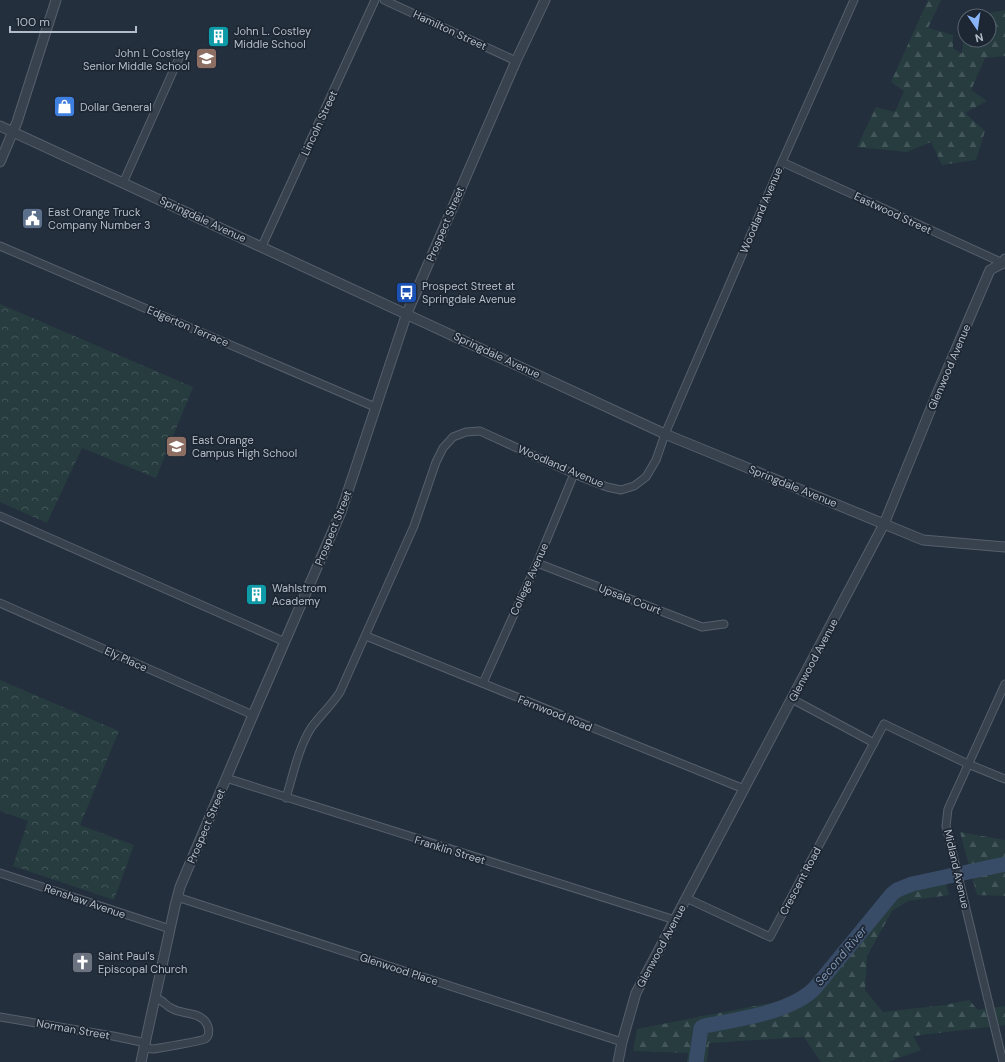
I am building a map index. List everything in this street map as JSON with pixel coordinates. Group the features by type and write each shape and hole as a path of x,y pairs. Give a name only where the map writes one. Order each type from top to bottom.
{"street":[{"path":"0,162 18,122 56,0"},
{"name":"Lincoln Street","path":"262,246 375,0"},
{"name":"Hamilton Street","path":"384,0 516,61"},
{"name":"Prospect Street","path":"141,1062 177,897 226,778 341,512 407,313 516,61 545,0"},
{"name":"Woodland Avenue","path":"286,798 305,739 312,727 334,702 340,692 414,526 436,462 443,448 453,437 466,432 480,431 574,474 607,487 621,490 634,486 646,476 656,460 665,434 782,162 854,0"},
{"path":"123,183 178,58"},
{"name":"Springdale Avenue","path":"0,126 407,313 665,434 923,540 1005,547"},
{"name":"Eastwood Street","path":"782,162 1004,262"},
{"name":"Edgerton Terrace","path":"0,246 375,407"},
{"name":"Glenwood Avenue","path":"618,1062 636,993 884,524 936,396 990,270 1004,262"},
{"name":"College Avenue","path":"482,683 537,563 574,474"},
{"path":"0,516 285,642"},
{"name":"Upsala Court","path":"537,563 702,627 724,624"},
{"name":"Ely Place","path":"0,603 253,715"},
{"name":"Fernwood Road","path":"366,636 744,789"},
{"name":"Midland Avenue","path":"1003,1062 947,830 946,817 948,809 1005,684"},
{"path":"792,699 874,743 884,724 968,764 1005,779"},
{"name":"Crescent Road","path":"686,898 770,937 874,743"},
{"name":"Franklin Street","path":"226,778 675,920"},
{"name":"Renshaw Avenue","path":"0,873 170,929"},
{"name":"Glenwood Place","path":"177,897 622,1042"},
{"name":"Norman Street","path":"0,1017 113,1036 145,1046 160,1048 201,1041 208,1036 209,1032 207,1024 204,1020 198,1016 173,1010 161,1000 155,998"}],"green space":[{"path":"928,0 941,0 928,28 953,35 953,48 962,54 963,48 997,48 997,11 1005,10 1005,56 985,58 971,90 987,101 965,113 985,131 976,160 942,165 931,142 907,152 857,147 876,107 895,112 904,91 891,82"},
{"path":"0,304 193,387 156,478 82,448 47,523 0,502"},
{"path":"0,680 119,731 80,825 134,845 114,900 13,866 28,821 0,811"},
{"path":"960,832 1005,840 1005,896 977,895"},
{"path":"945,879 949,895 908,901 892,911 867,956 865,990 883,1012 945,1005 969,1000 978,1010 1005,1006 1005,1025 913,1036 921,1050 888,1062 821,1062 804,1037 709,1043 707,1062 687,1062 688,1053 633,1051 637,1029 796,998 892,891"}],"waterway":[{"name":"Second River","path":"696,1062 701,1028 704,1026 762,1014 791,1004 803,997 814,989 892,894 897,890 912,884 1005,864"}],"place":[{"name":"John L. Costley Middle School","path":"219,37"},
{"name":"John L Costley Senior Middle School","path":"206,59"},
{"name":"Dollar General","path":"64,107"},
{"name":"East Orange Truck Company Number 3","path":"32,218"},
{"name":"Prospect Street at Springdale Avenue","path":"406,292"},
{"name":"East Orange Campus High School","path":"176,446"},
{"name":"Wahlstrom Academy","path":"257,594"},
{"name":"Saint Paul's Episcopal Church","path":"83,962"}]}
